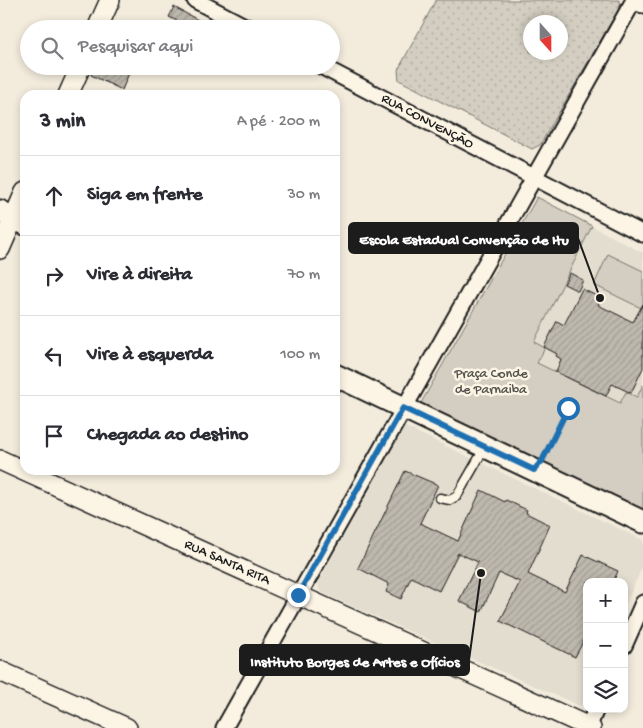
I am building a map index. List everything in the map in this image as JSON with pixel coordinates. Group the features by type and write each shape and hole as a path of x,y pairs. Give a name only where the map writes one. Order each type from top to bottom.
{"main road":[{"path":"639,0 643,2"},
{"path":"340,377 643,522"}],"street":[{"path":"101,20 110,0"},
{"path":"195,0 233,20"},
{"path":"224,728 634,0"},
{"path":"70,90 76,75"},
{"name":"RUA CONVENÇÃO","path":"339,75 533,177"},
{"path":"533,177 643,234"},
{"path":"0,249 20,203"},
{"name":"RUA SANTA RITA","path":"0,460 20,469"},
{"name":"RUA SANTA RITA","path":"33,475 589,728"},
{"path":"628,637 643,603"},
{"path":"0,671 127,728"},
{"path":"589,728 595,713"}],"lane":[{"path":"440,498 450,500 457,496 486,448"}],"path":[{"path":"534,470 542,461 568,408"}],"shaded area":[{"path":"592,226 643,253 643,385 637,397 621,403 537,363 544,348 534,343"},
{"path":"406,427 643,540 643,565 628,599 628,578 583,578 582,705 580,706 322,593 319,589 318,583 403,429"}],"green space":[{"path":"436,0 619,0 621,5 540,145 532,149 399,80 398,70"},
{"name":"Praça Conde de Parnaiba","path":"537,197 592,226 534,342 545,348 537,363 620,403 626,392 637,397 643,385 643,509 421,403"},
{"path":"608,254 643,271 643,309 594,285"}],"building":[{"path":"174,7 198,20 175,20 169,17"},
{"path":"91,75 128,75 122,90"},
{"path":"570,273 583,280 578,291 564,284"},
{"path":"582,289 601,298 598,305 633,322 643,304 643,368 631,393 612,384 606,396 556,372 561,359 556,356 557,354 544,347 557,321 564,325"},
{"path":"405,471 438,485 420,523 458,541 481,490 527,510 526,513 550,525 528,574 565,592 583,555 618,571 615,578 583,578 583,642 575,657 500,621 520,582 499,573 481,612 459,601 478,562 458,553 439,591 411,577 401,599 386,592 389,584 358,568"}],"place":[{"name":"Escola Estadual Convenção de Itu","path":"600,298"},
{"name":"Instituto Borges de Artes e Ofícios","path":"481,573"}],"route":[{"path":"298,595 403,408 534,470 542,461 568,408"}]}
